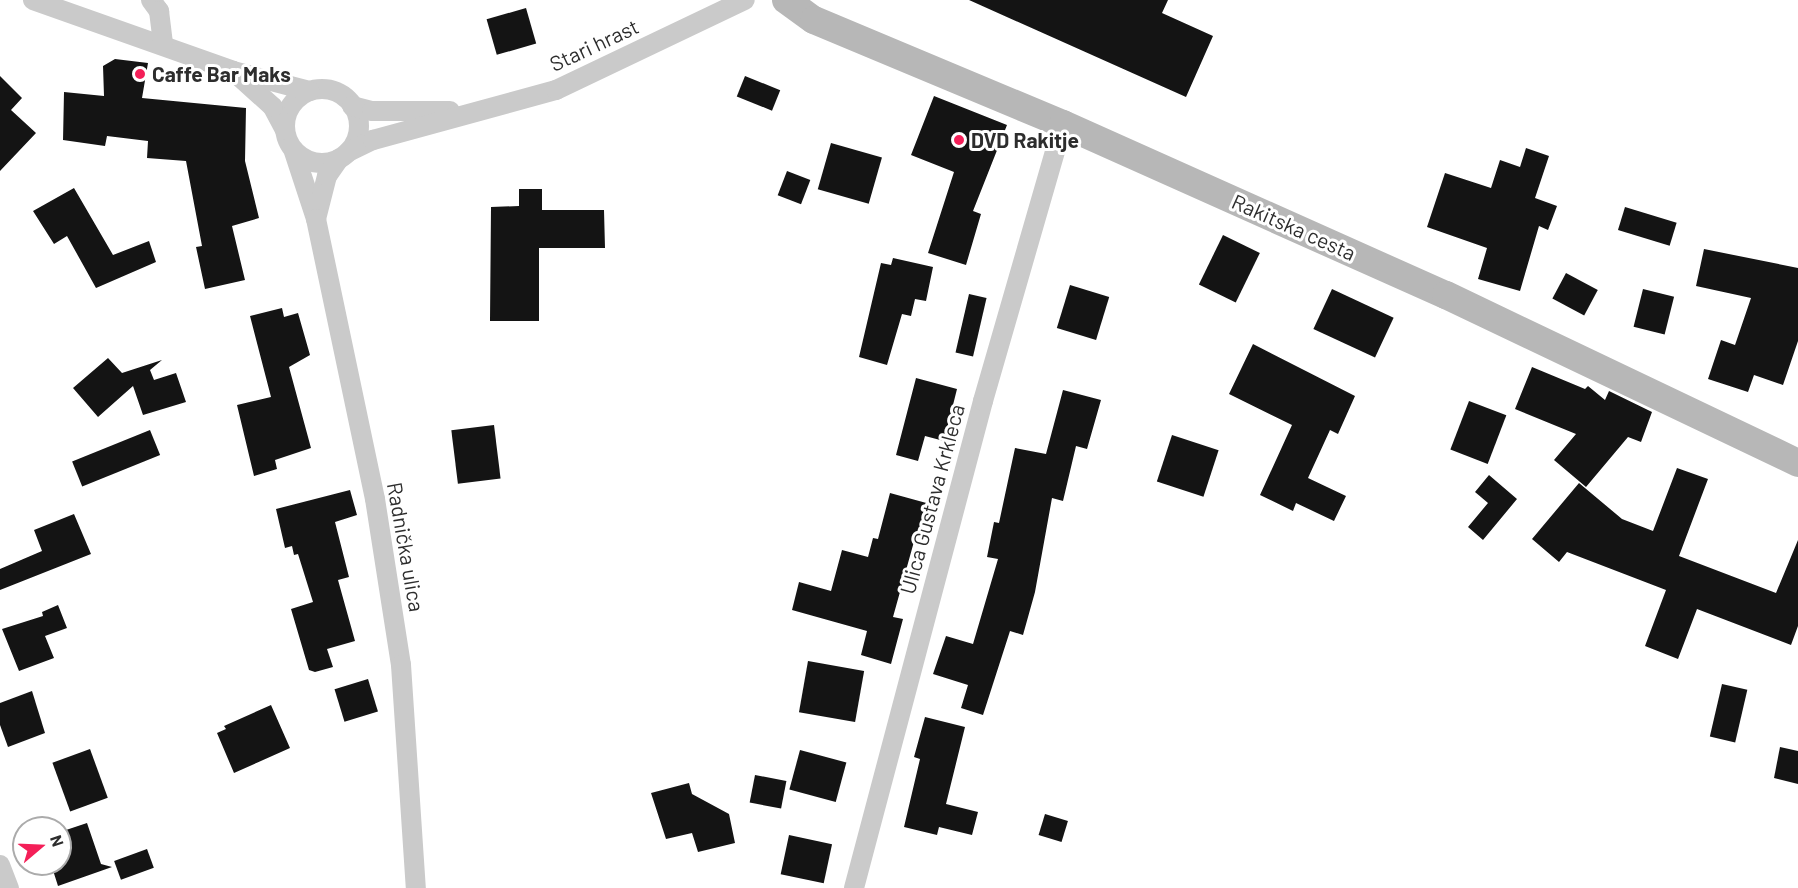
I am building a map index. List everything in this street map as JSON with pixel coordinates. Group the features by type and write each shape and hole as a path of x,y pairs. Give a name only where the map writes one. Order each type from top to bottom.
{"street":[{"path":"33,0 163,43 233,71 309,91 333,91 352,106 358,130 344,155 316,163 294,152 273,107 233,71"},
{"path":"151,0 159,11 163,43"},
{"name":"Stari hrast","path":"344,155 373,140 556,90 745,0"},
{"name":"Rakitska cesta","path":"786,0 814,20 1063,124 1446,295 1798,463"},
{"path":"285,130 290,107 309,91"},
{"name":"Stari hrast","path":"352,106 428,113 492,108"},
{"name":"Ulica Gustava Krkleca","path":"854,888 983,401 1063,124"},
{"name":"Radnička ulica","path":"294,152 316,219 375,499 401,665 416,888"},
{"name":"Radnička ulica","path":"316,219 327,176 344,155"},
{"path":"0,865 9,888"}],"building":[{"path":"969,0 1168,0 1162,13 1213,36 1186,97"},
{"path":"526,8 536,44 497,55 487,19"},
{"path":"115,59 148,63 142,98 246,108 245,161 259,218 232,226 245,280 205,289 196,247 202,246 186,161 147,158 148,141 107,136 105,146 63,140 64,92 104,96 103,66"},
{"path":"0,76 22,98 11,110 36,133 0,171"},
{"path":"745,76 780,90 772,111 737,96"},
{"name":"DVD Rakitje","path":"934,96 1007,125 973,211 981,214 966,265 928,253 954,172 911,155"},
{"path":"831,143 882,158 869,204 818,189"},
{"path":"1526,148 1549,156 1535,198 1557,206 1548,230 1539,226 1520,291 1478,279 1487,248 1427,227 1445,173 1491,188 1500,160 1520,167"},
{"path":"787,171 810,180 801,204 778,195"},
{"path":"74,188 113,255 149,241 156,262 96,288 67,236 54,244 33,211"},
{"path":"519,189 542,189 542,210 604,210 605,248 539,248 539,321 490,321 491,207 519,206"},
{"path":"1625,207 1677,223 1670,246 1618,230"},
{"path":"1223,235 1260,253 1236,302 1199,284"},
{"path":"1704,249 1798,268 1798,341 1783,385 1754,375 1748,392 1708,379 1721,340 1735,345 1751,298 1696,286"},
{"path":"893,258 933,267 926,301 915,299 911,316 902,314 887,365 859,357 881,263 891,265"},
{"path":"1566,273 1598,290 1584,316 1552,299"},
{"path":"1070,285 1109,297 1096,340 1057,328"},
{"path":"1332,289 1394,318 1375,358 1313,329"},
{"path":"1643,289 1674,297 1665,335 1634,327"},
{"path":"969,294 987,298 973,357 956,352"},
{"path":"282,308 284,317 298,313 310,355 289,367 311,448 275,460 277,469 254,476 237,405 271,397 250,316"},
{"path":"1253,344 1355,396 1338,434 1330,430 1308,478 1346,496 1334,521 1296,503 1293,511 1260,495 1292,425 1229,394"},
{"path":"108,358 122,373 162,360 150,370 154,380 176,373 186,402 143,415 133,386 98,417 73,388"},
{"path":"1532,367 1585,389 1588,386 1605,400 1609,391 1652,412 1641,442 1628,437 1586,487 1554,460 1576,434 1515,409"},
{"path":"916,378 957,389 944,441 925,436 918,461 896,455"},
{"path":"1063,390 1101,400 1087,449 1076,446 1063,501 1052,498 1035,592 1023,635 1010,631 983,715 961,708 968,685 933,674 946,636 973,644 998,559 987,557 994,522 999,523 1015,448 1046,454"},
{"path":"1469,401 1506,415 1488,464 1450,450"},
{"path":"494,425 501,479 458,484 451,430"},
{"path":"150,430 160,455 82,487 72,461"},
{"path":"1172,435 1219,450 1203,497 1157,482"},
{"path":"1677,468 1708,479 1679,556 1776,593 1798,540 1798,626 1791,645 1697,609 1678,659 1645,646 1666,590 1567,552 1559,562 1532,539 1579,483 1622,519 1653,531"},
{"path":"1489,475 1517,499 1483,540 1468,527 1488,503 1475,492"},
{"path":"350,490 357,515 335,522 349,577 338,580 355,641 327,649 333,667 315,672 309,670 291,609 313,602 298,554 294,555 292,546 285,548 276,509"},
{"path":"890,493 930,504 921,539 915,538 893,617 903,619 891,664 861,655 867,631 792,610 799,582 831,591 842,550 868,557 873,538 878,539"},
{"path":"74,514 91,554 0,590 0,569 42,551 34,530"},
{"path":"58,605 67,628 45,636 54,658 19,671 2,629 43,616 42,612"},
{"path":"808,661 864,671 855,722 799,712"},
{"path":"368,679 378,712 344,722 335,689"},
{"path":"1722,684 1747,690 1735,742 1710,737"},
{"path":"32,691 45,733 8,747 0,725 0,703"},
{"path":"271,705 290,748 234,773 217,733 226,729 224,726"},
{"path":"925,717 965,727 946,804 978,812 972,835 939,827 937,835 904,827 920,759 914,757"},
{"path":"1780,747 1798,751 1798,784 1774,778"},
{"path":"90,749 108,798 70,812 52,763"},
{"path":"800,750 846,762 836,802 789,790"},
{"path":"755,775 786,781 781,809 750,802"},
{"path":"689,783 692,794 729,814 735,843 698,852 692,833 666,839 651,793"},
{"path":"1045,814 1068,821 1062,842 1039,835"},
{"path":"87,823 101,864 112,867 58,886 55,876 72,876 72,828"},
{"path":"789,835 832,844 824,883 781,874"},
{"path":"147,849 154,868 121,880 114,861"}],"place":[{"name":"Caffe Bar Maks","path":"140,74"},
{"name":"DVD Rakitje","path":"959,140"}]}
